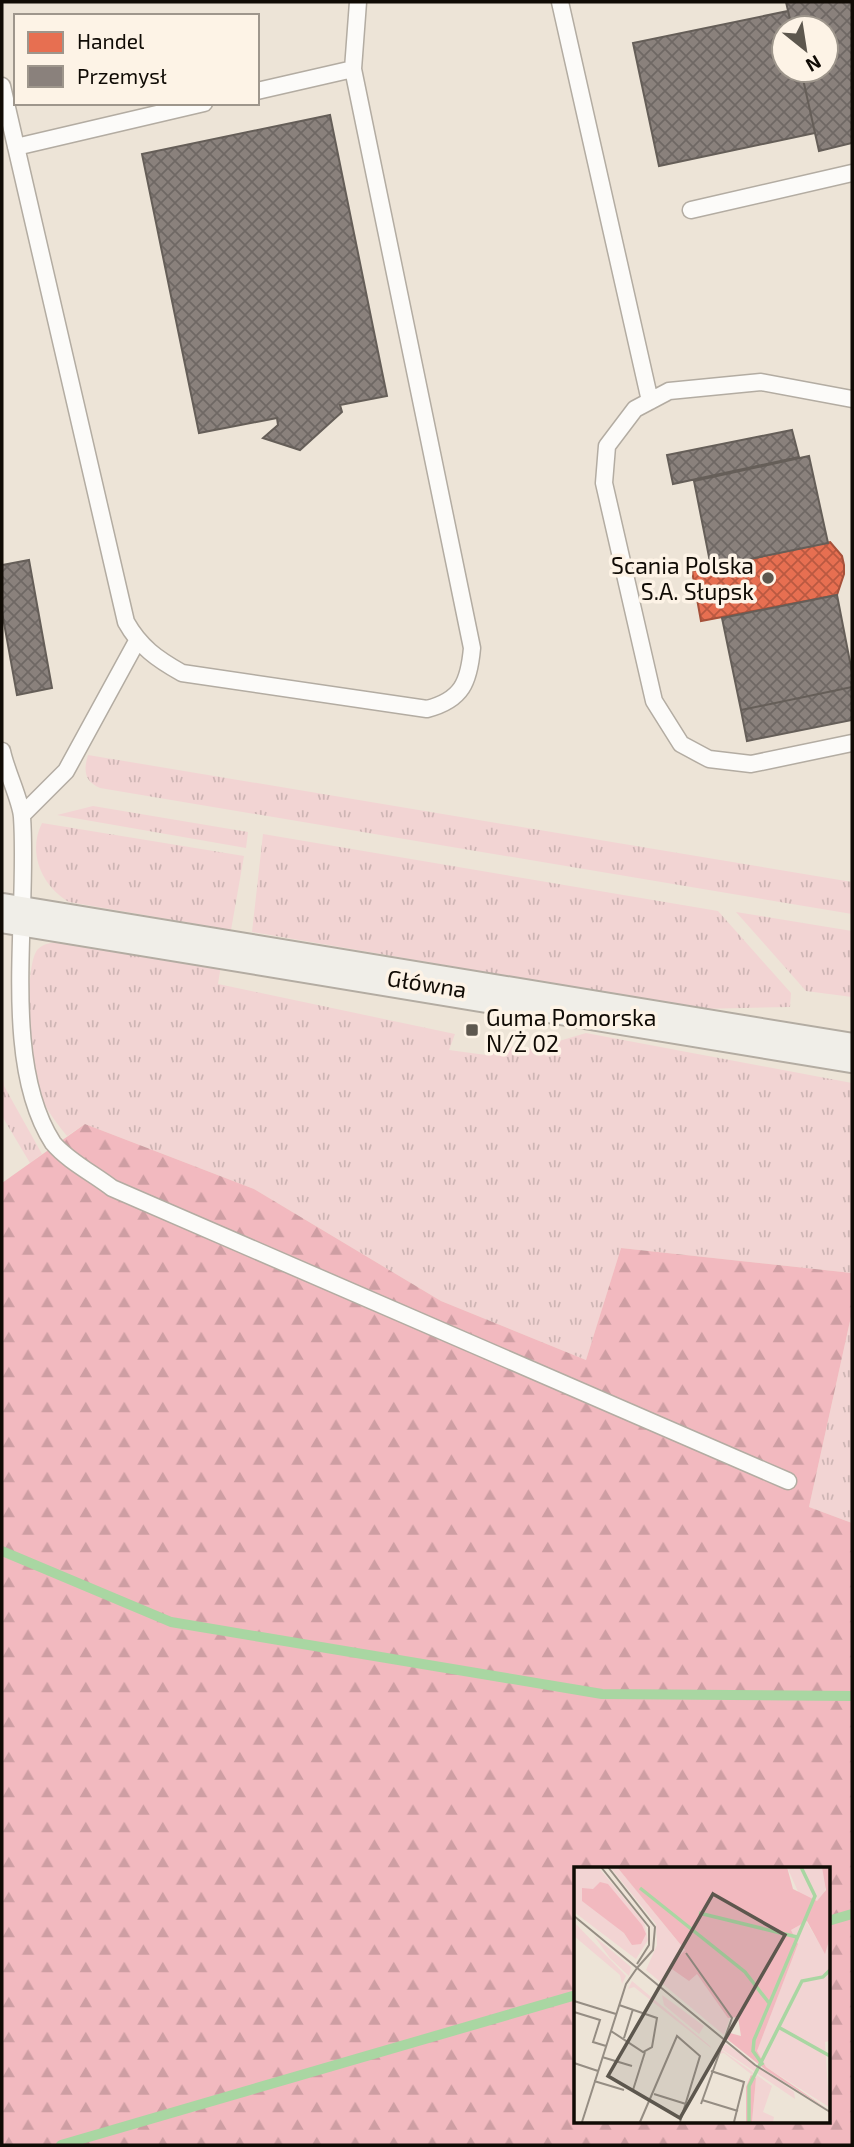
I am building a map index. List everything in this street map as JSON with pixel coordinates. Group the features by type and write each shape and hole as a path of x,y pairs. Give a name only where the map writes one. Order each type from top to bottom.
{"main road":[{"name":"Główna","path":"9,915 852,1053"}],"lane":[{"path":"2,86 126,622 137,641 156,658 181,673 427,709 446,704 462,689 470,672 472,648 353,69 358,2"},
{"path":"560,2 650,401"},
{"path":"259,91 353,69"},
{"path":"16,147 195,105"},
{"path":"691,210 852,173"},
{"path":"852,399 761,382 669,391 635,409 607,446 604,483 654,701 681,744 709,760 751,764 852,743"},
{"path":"22,815 66,771 137,641"},
{"path":"2,751 7,777 22,815 9,915 13,1043 26,1100 53,1144 112,1188 788,1482"}],"green space":[{"path":"88,755 852,882 852,914 100,788 91,783 86,775"},
{"path":"93,806 248,832 246,848 57,815"},
{"path":"42,823 244,856 231,930 69,902 51,887 40,868 36,846"},
{"path":"263,834 718,911 791,993 790,1007 700,1009 252,932"},
{"path":"736,912 852,931 852,997 806,991"},
{"path":"63,941 221,965 218,984 455,1034 449,1050 486,1055 488,1044 532,1049 586,1033 852,1083 852,1273 621,1248 586,1360 441,1301 254,1189 85,1124 67,1136 48,1109 34,1079 29,1012 31,972 38,949"},
{"path":"2,1073 4,1086 42,1154 30,1163 2,1116"},
{"path":"85,1124 254,1189 441,1301 586,1360 621,1248 852,1273 852,1312 809,1507 852,1523 852,2145 2,2145 2,1183"},
{"path":"852,1312 852,1523 809,1507"}],"building: Handel":[{"name":"Scania Polska S.A. Słupsk","path":"830,542 842,556 844,565 837,595 701,621 692,571"}],"building: Przemysł":[{"path":"786,2 852,2 852,143 819,151 804,84 840,84 840,14 789,14"},
{"path":"770,15 770,84 804,84 815,133 659,166 633,43"},
{"path":"330,115 387,396 340,405 342,412 300,450 263,438 278,425 277,418 199,433 142,154"},
{"path":"792,430 799,457 673,484 667,455"},
{"path":"809,456 828,543 711,567 694,481"},
{"path":"29,560 52,688 17,695 2,612 2,565"},
{"path":"837,595 852,672 852,687 741,710 722,618"},
{"path":"852,687 852,720 747,741 741,710"}],"waterway":[{"path":"2,1551 171,1622 602,1694 852,1696"},
{"path":"830,1920 852,1914"},
{"path":"61,2145 574,1996"}],"place":[{"name":"Scania Polska S.A. Słupsk","path":"768,578"},
{"name":"Guma Pomorska N/Ż 02","path":"472,1030"}]}
